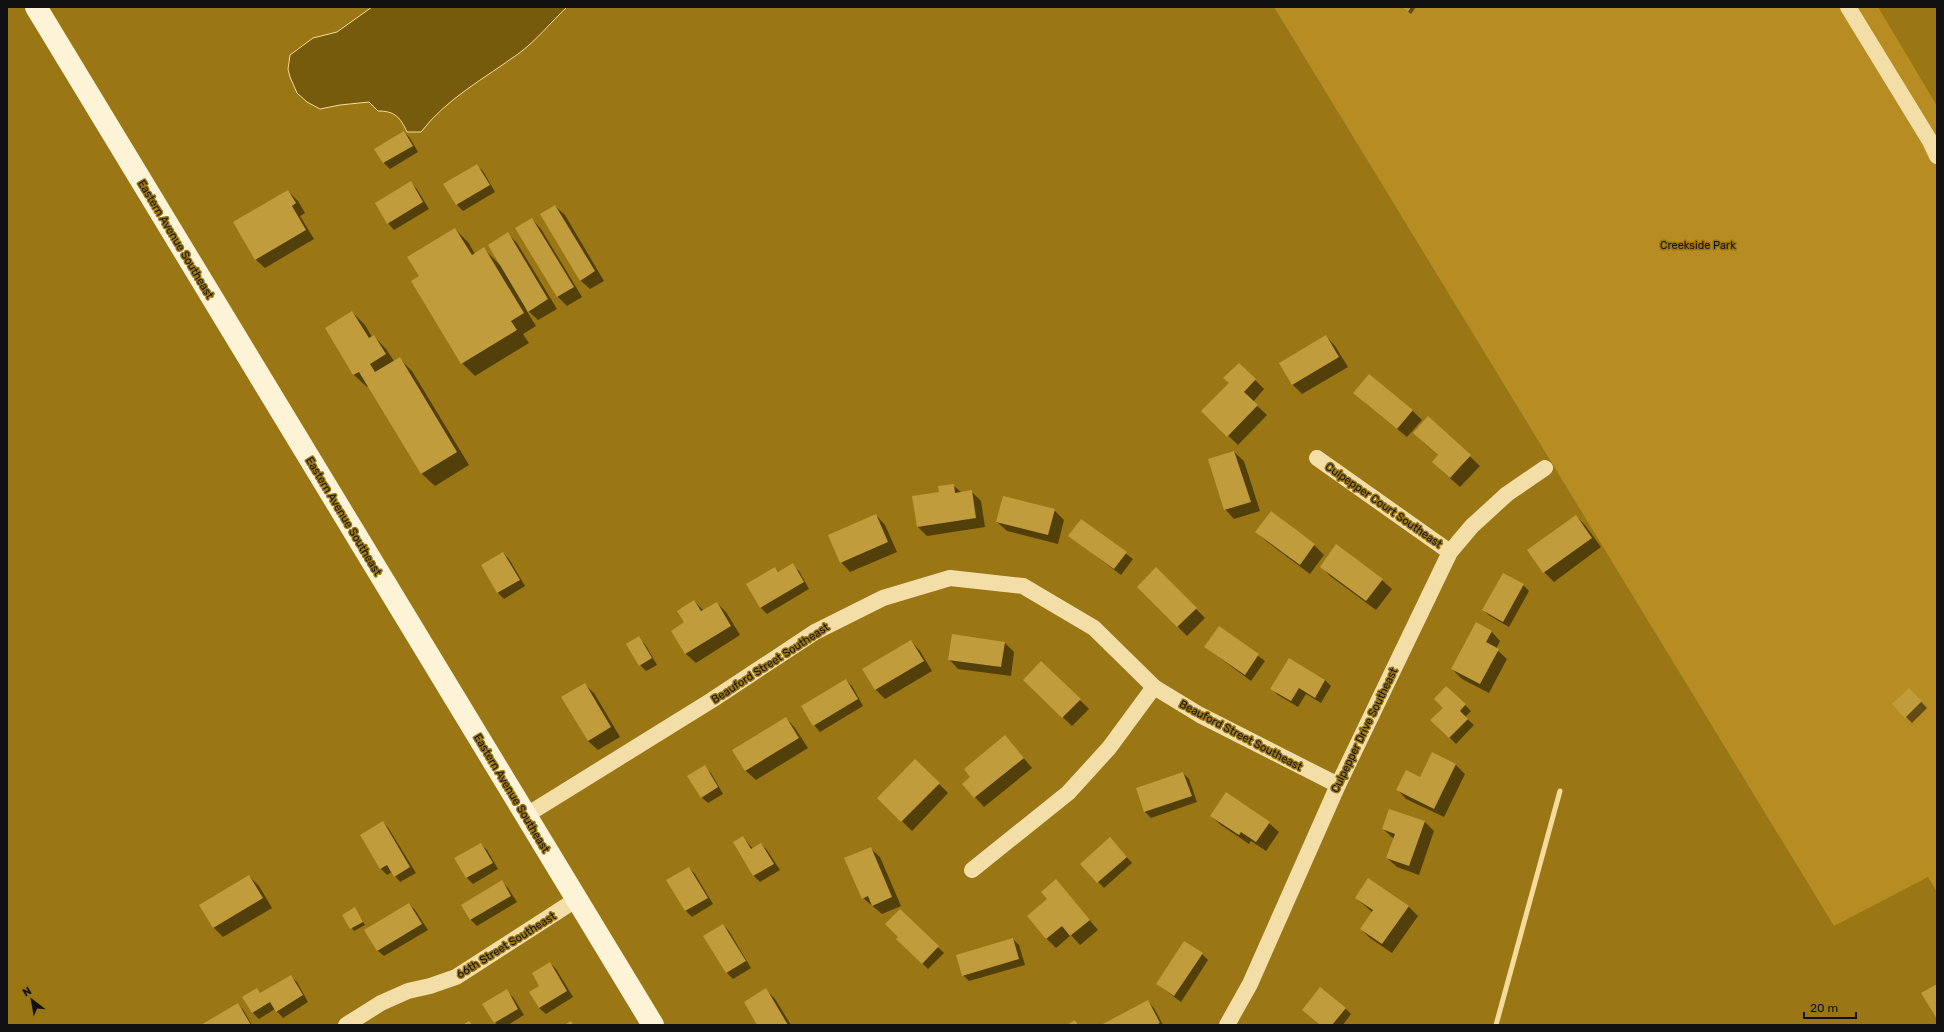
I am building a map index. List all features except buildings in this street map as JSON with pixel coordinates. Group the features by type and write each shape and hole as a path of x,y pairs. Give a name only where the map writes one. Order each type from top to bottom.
{"street":[{"name":"Eastern Avenue Southeast","path":"36,7 653,1025"},
{"path":"1848,7 1930,141 1937,156"},
{"name":"Culpepper Court Southeast","path":"1317,458 1450,552"},
{"name":"Culpepper Drive Southeast","path":"1227,1025 1250,984 1338,785 1450,552 1472,526 1507,494 1545,468"},
{"name":"Beauford Street Southeast","path":"525,816 712,700 816,632 883,598 950,578 1023,586 1094,628 1154,687 1200,715 1338,785"},
{"path":"972,870 1068,793 1108,748 1154,687"},
{"name":"66th Street Southeast","path":"346,1025 381,1003 408,991 430,986 456,977 577,899"}],"green space":[{"name":"Creekside Park","path":"1274,7 1878,7 1937,106 1937,892 1928,877 1834,926"}],"shaded area":[{"path":"372,7 567,7 525,49 454,99 431,120 421,132 407,132 402,122 396,116 389,112 378,111 369,102 320,109 307,102 297,93 290,77 288,69 290,55 313,38 337,32"}],"waterway":[{"path":"1496,1025 1560,791"}]}
